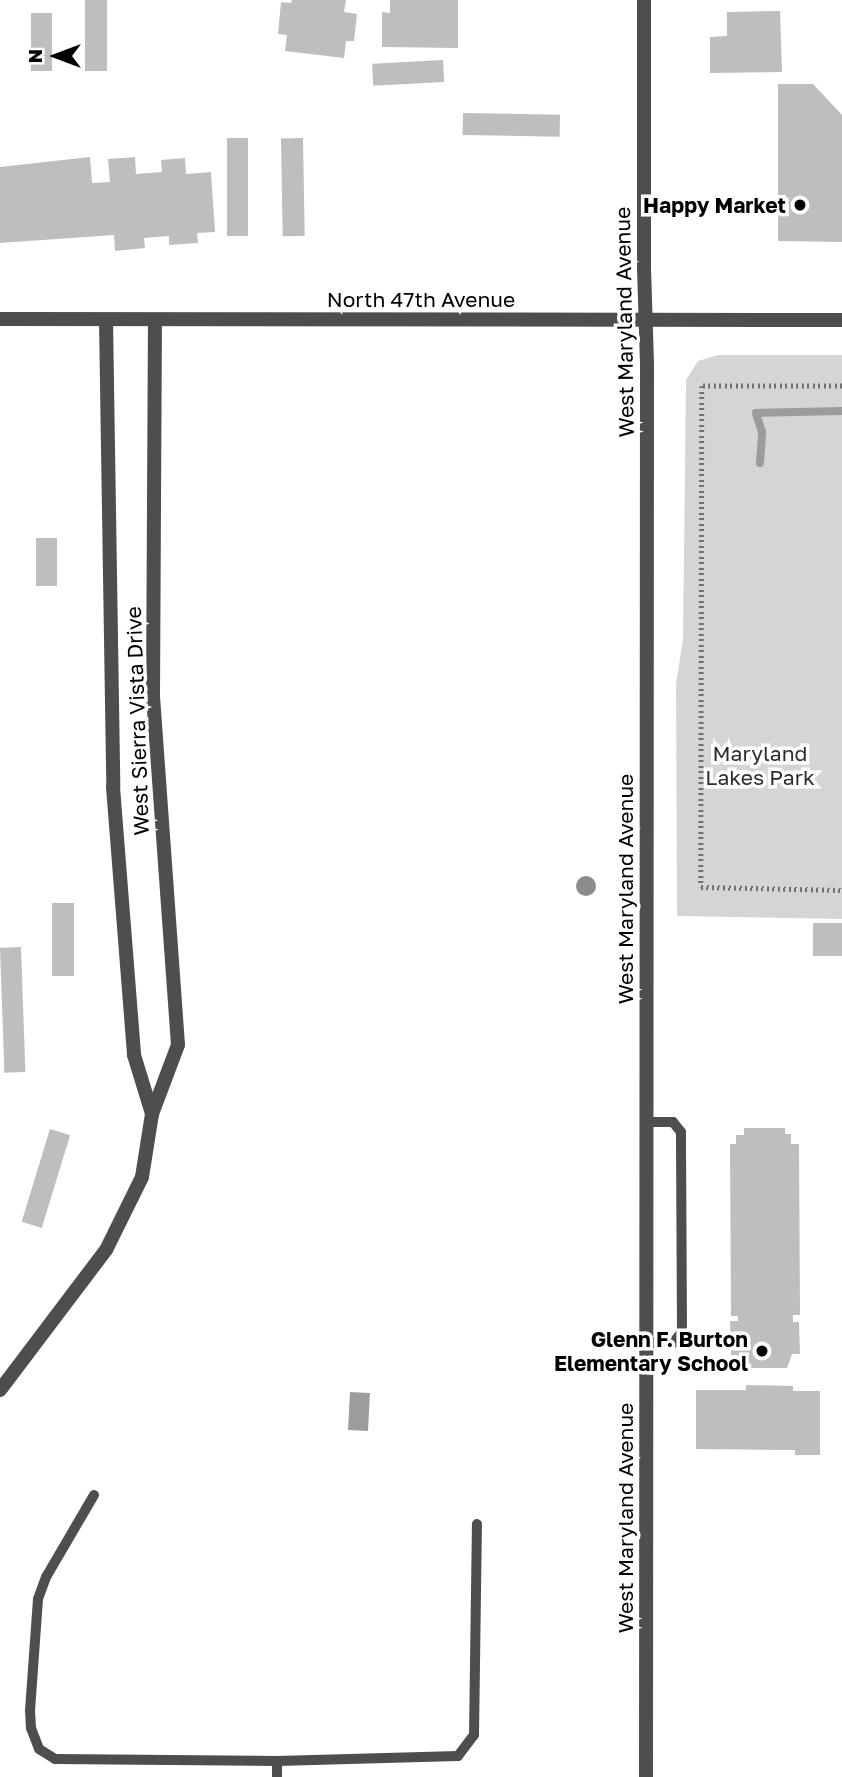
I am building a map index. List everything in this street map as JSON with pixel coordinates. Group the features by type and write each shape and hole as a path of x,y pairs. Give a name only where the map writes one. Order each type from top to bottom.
{"street":[{"name":"West Maryland Avenue","path":"644,0 646,1777"},
{"name":"North 47th Avenue","path":"0,319 842,320"},
{"name":"West Sierra Vista Drive","path":"106,320 110,710 114,800 134,1055 152,1114"},
{"name":"West Sierra Vista Drive","path":"0,1390 106,1250 142,1177 152,1114 178,1045 153,696 155,321"}],"lane":[{"path":"646,1343 673,1343 682,1332 681,1132 673,1122 647,1122"},
{"path":"94,1495 46,1577 38,1599 31,1728 39,1749 55,1759 276,1761 458,1756 474,1735 477,1524"},
{"path":"276,1761 276,1777"}],"path":[{"path":"842,386 702,386 701,873 701,887 842,890"}],"green space":[{"name":"Maryland Lakes Park","path":"718,355 842,355 842,919 677,916 676,684 683,639 686,380 698,361"}],"shaded area":[{"path":"350,1392 370,1393 368,1431 348,1430"}],"building":[{"path":"85,0 107,0 107,71 85,71"},
{"path":"292,0 346,0 344,12 357,14 354,41 346,41 344,58 285,51 287,35 278,34 281,2 291,3"},
{"path":"390,0 458,0 458,48 382,47 382,12 390,13"},
{"path":"780,11 782,72 710,73 710,37 727,36 727,12"},
{"path":"31,13 52,13 52,71 31,71"},
{"path":"443,60 444,82 373,86 372,64"},
{"path":"778,84 813,84 842,115 842,242 778,241"},
{"path":"463,113 560,115 560,137 463,135"},
{"path":"227,138 248,138 248,236 227,236"},
{"path":"281,138 303,138 305,236 283,236"},
{"path":"90,157 92,183 110,182 108,159 135,157 136,174 162,172 161,160 185,158 186,174 211,172 215,232 197,233 198,243 169,245 169,236 144,238 145,248 115,251 114,235 0,243 0,167"},
{"path":"36,538 57,538 57,586 36,586"},
{"path":"52,903 74,903 74,976 52,976"},
{"path":"813,923 842,923 842,956 813,956"},
{"path":"21,947 25,1072 4,1073 0,948"},
{"path":"744,1128 785,1128 785,1134 791,1134 791,1144 799,1144 800,1315 793,1315 793,1322 799,1322 800,1354 792,1354 787,1368 746,1368 746,1363 737,1363 737,1355 731,1355 730,1321 738,1321 738,1316 731,1316 730,1144 736,1144 736,1135 744,1135"},
{"path":"50,1129 70,1135 42,1228 22,1222"},
{"path":"746,1385 793,1386 793,1391 820,1391 820,1455 795,1455 795,1450 696,1449 696,1390 746,1390"}],"waterway":[{"path":"760,463 762,432 756,413 842,411"}],"place":[{"name":"Happy Market","path":"800,205"},
{"name":"Glenn F. Burton Elementary School","path":"762,1351"}]}
